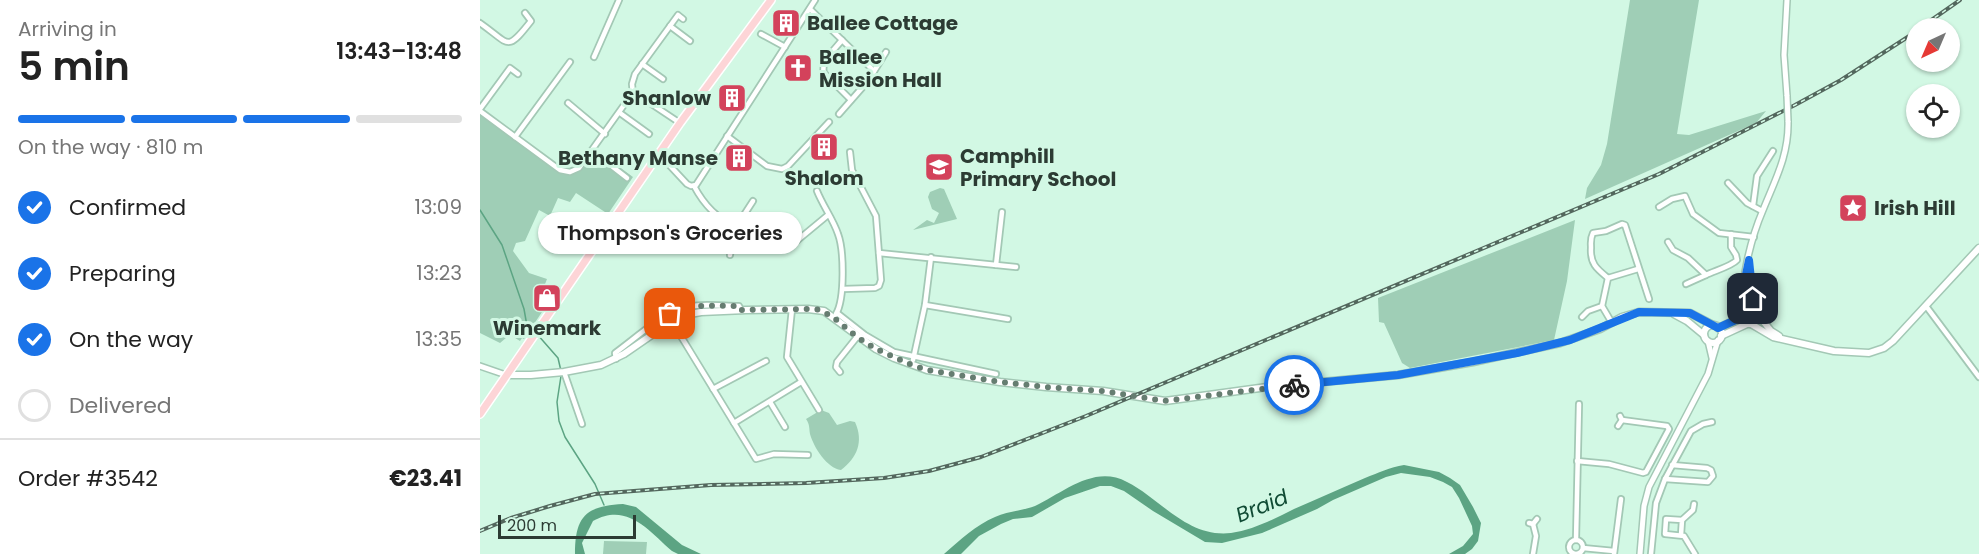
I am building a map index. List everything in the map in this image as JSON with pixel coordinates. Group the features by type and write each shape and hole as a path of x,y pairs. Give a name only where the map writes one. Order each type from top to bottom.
{"main road":[{"path":"480,414 680,123 771,0"},
{"path":"1742,314 1749,324 1768,336 1834,351 1862,354 1876,352 1893,340 1979,248"},
{"path":"1706,338 1706,328 1716,327 1750,308 1771,331 1784,340"},
{"path":"506,375 563,372 601,365 616,359 682,311 816,309 835,315 857,337 876,349 927,370 1000,382 1103,391 1152,400 1174,401 1267,387 1398,375 1473,362 1560,343 1639,312 1690,313 1716,327 1720,338"},
{"path":"1670,312 1688,321 1706,338 1714,342 1755,323 1757,313"},
{"path":"493,373 499,386"}],"street":[{"path":"589,48 596,54 619,0"},
{"path":"694,186 815,0"},
{"path":"1742,314 1744,284 1754,237 1789,141 1784,55 1787,0"},
{"path":"810,9 874,71"},
{"path":"480,23 504,41 512,42 531,21 525,13"},
{"path":"518,74 510,68 480,110 564,171 577,169 633,95 633,78 642,64 678,15 683,19"},
{"path":"670,26 690,41"},
{"path":"761,34 785,47"},
{"path":"842,40 822,69 851,100"},
{"path":"839,114 868,81 886,52"},
{"path":"515,137 570,62"},
{"path":"642,64 663,79"},
{"path":"633,95 645,99 680,123"},
{"path":"573,108 579,101"},
{"path":"568,103 604,134"},
{"path":"620,113 649,134"},
{"path":"727,136 767,166 782,170 829,122"},
{"path":"1753,206 1757,176 1773,151"},
{"path":"843,290 872,289 879,286 881,280 876,216 852,170 850,152"},
{"path":"659,154 687,184 694,186 717,215 734,225"},
{"path":"588,156 609,164 620,176 627,178"},
{"path":"1728,183 1748,204 1762,212"},
{"path":"817,191 840,241 843,290 841,303 835,315 894,352 996,374"},
{"path":"1659,207 1672,198 1685,195 1695,215 1719,233 1754,237"},
{"path":"730,255 734,225 742,218 753,201"},
{"path":"996,265 1002,212"},
{"path":"778,246 793,244 828,215"},
{"path":"1608,278 1591,261 1591,236 1620,224 1625,225 1648,299"},
{"path":"1686,284 1721,267 1733,265 1737,260 1731,247 1731,234"},
{"path":"1668,242 1675,251 1688,258 1706,275"},
{"path":"723,247 730,248"},
{"path":"879,253 1016,267"},
{"path":"912,365 925,305 931,257"},
{"path":"1749,260 1750,285 1757,313"},
{"path":"1608,278 1638,269"},
{"path":"1608,278 1602,306 1612,323"},
{"path":"925,305 1008,319"},
{"path":"1582,317 1588,310 1602,306"},
{"path":"1926,306 1979,377"},
{"path":"792,309 787,357 819,410"},
{"path":"616,359 615,353 670,314 682,311"},
{"path":"672,320 756,459 774,454 808,455"},
{"path":"840,372 836,367 837,362 857,337"},
{"path":"1706,338 1713,359"},
{"path":"1640,554 1644,506 1649,487 1708,374 1720,338"},
{"path":"713,389 766,361"},
{"path":"480,366 493,373 506,375"},
{"path":"563,372 582,424"},
{"path":"734,423 801,382"},
{"path":"770,402 785,427"},
{"path":"1576,540 1579,404"},
{"path":"1577,461 1609,464 1646,472 1669,429 1667,426 1620,421"},
{"path":"1651,554 1656,503 1665,478 1691,431 1712,422"},
{"path":"1665,478 1708,482 1713,476 1711,470 1707,468 1672,465"},
{"path":"1583,548 1614,553 1621,499"},
{"path":"1681,535 1682,520 1693,510 1694,504"},
{"path":"1620,506 1628,507"},
{"path":"1682,520 1666,519 1665,534 1681,535 1688,541 1695,554"},
{"path":"1533,522 1536,536 1533,554"},
{"path":"1653,525 1666,526"},
{"path":"1576,540 1569,545 1571,552 1579,553 1583,548"},
{"path":"1576,540 1583,548"}],"shaded area":[{"path":"1630,0 1699,0 1677,134 1689,135 1766,111 1756,123 1585,199 1587,188 1601,165 1607,144"},
{"path":"480,114 562,174 577,171 595,150 633,177 608,214 576,193 570,202 558,198 550,216 539,210 525,241 516,243 513,251 529,273 547,279 540,297 548,303 524,339 520,341 512,336 513,332 500,343 480,333"},
{"path":"940,188 944,189 957,219 913,230 927,220 934,223 939,213 932,209 928,197 930,192"},
{"path":"1575,220 1567,281 1554,340 1410,368 1402,363 1384,323 1379,322 1378,298"},
{"path":"821,410 829,413 837,425 850,421 855,422 858,429 859,443 855,455 841,470 831,466 822,456 810,434 806,419"},
{"path":"1404,465 1439,472 1460,485 1481,523 1478,541 1472,549 1465,554 1449,554 1463,546 1473,534 1472,526 1452,487 1430,477 1401,473 1386,477 1262,533 1222,543 1205,542 1124,491 1111,486 1100,486 1065,498 1032,517 1013,519 1001,524 979,536 961,554 944,554 968,533 988,520 1005,513 1035,506 1091,478 1115,477 1139,489 1188,524 1215,533 1231,533 1263,524 1365,478"},
{"path":"623,504 636,507 682,545 701,554 678,554 636,521 616,515 605,516 593,521 582,543 585,554 575,554 577,530 585,516 600,507"},
{"path":"604,541 647,542 646,554 603,554"}],"waterway":[{"path":"480,210 502,245 524,309 527,326 533,331"},
{"path":"537,334 558,358 561,371"},
{"path":"561,376 557,402 559,421 565,437 595,484 604,505"}],"railway":[{"path":"1934,18 1960,0"},
{"path":"480,531 511,518 595,494 711,485 806,483 884,478 929,471 981,457 1086,416 1659,174 1841,80 1906,38"}],"way so far":[{"path":"670,314 682,308 701,306 739,306 741,310 816,309 834,318 876,349 927,370 1000,382 1103,391 1152,400 1185,400 1222,393 1294,385"}],"place":[{"name":"Ballee Cottage","path":"786,23"},
{"name":"Ballee Mission Hall","path":"798,68"},
{"name":"Shanlow","path":"732,98"},
{"name":"Shalom","path":"824,147"},
{"name":"Bethany Manse","path":"739,158"},
{"name":"Camphill Primary School","path":"939,167"},
{"name":"Irish Hill","path":"1853,208"},
{"name":"Winemark","path":"547,298"},
{"name":"Thompson's Groceries","path":"670,314"}],"route":[{"path":"1294,385 1398,375 1517,353 1570,340 1639,312 1690,313 1718,328 1742,317 1744,284 1749,260 1753,299"}],"water label":[{"name":"Braid","path":"1262,506"}]}
